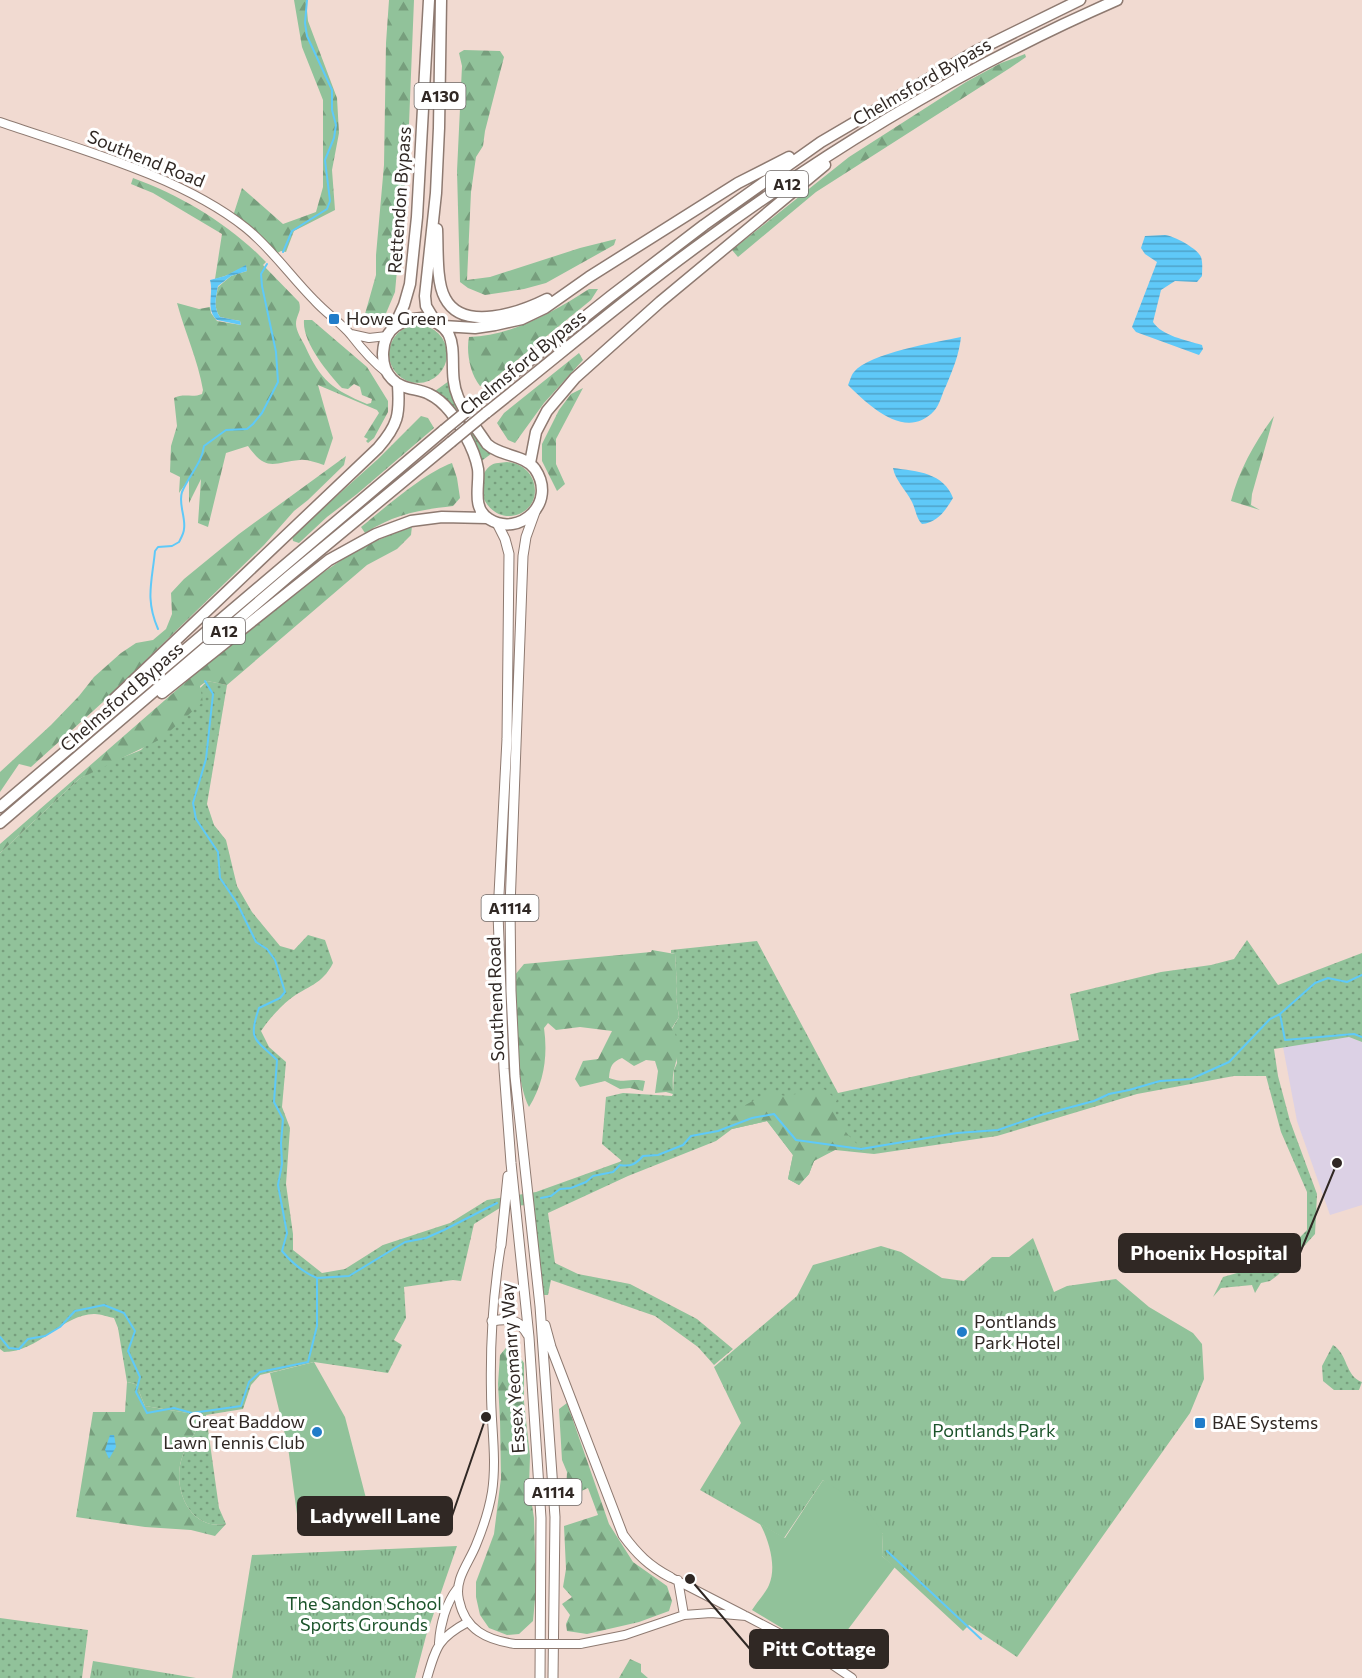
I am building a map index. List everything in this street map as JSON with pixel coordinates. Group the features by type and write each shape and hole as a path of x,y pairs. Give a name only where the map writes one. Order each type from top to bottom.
{"highway":[{"name":"Rettendon Bypass","path":"387,372 383,352 390,331 404,305 412,273 429,0"},
{"name":"Rettendon Bypass","path":"441,0 436,193 425,296 426,306 451,340 454,384 458,397 478,431 494,451 530,463"},
{"name":"Chelmsford Bypass","path":"0,807 479,401 704,225 821,142 976,51 1080,0"},
{"name":"Chelmsford Bypass","path":"0,824 289,576 486,413 703,242 796,177 965,73 1048,30 1117,0"},
{"name":"A12","path":"439,323 475,328 522,319 545,308 738,183 821,142"},
{"name":"A12","path":"530,463 536,432 547,411 574,378 660,302 850,143"},
{"name":"A12","path":"436,193 441,287 444,298 462,315 485,317 514,313 590,278"},
{"path":"390,331 408,320 422,318 439,323"},
{"path":"387,372 398,385 430,394 449,410 465,436 478,468 476,492 478,503 492,521 512,524 535,512 541,501 542,486 530,463"},
{"name":"A12","path":"15,795 378,448 391,433 398,420 400,406 398,385"},
{"name":"A12","path":"0,824 329,560 376,534 411,521 442,517 492,521"}],"main road":[{"name":"Southend Road","path":"535,512 526,537 523,556 510,907 515,1076 540,1306"},
{"name":"Southend Road","path":"492,521 505,539 510,554 507,739 498,914 504,1069 511,1163"},
{"path":"501,1245 511,1163"},
{"name":"Essex Yeomanry Way","path":"511,1163 529,1337 541,1518 540,1678"},
{"path":"540,1306 551,1347 623,1535 638,1556 652,1567 674,1578"},
{"name":"Essex Yeomanry Way","path":"540,1306 555,1516 553,1678"},
{"path":"492,1321 506,1319 520,1323 529,1337"}],"street":[{"name":"Southend Road","path":"0,122 129,167 178,187 226,214 246,228 267,248 316,303 351,334"},
{"path":"351,334 369,338 390,331"},
{"path":"351,334 356,343 387,372"},
{"path":"501,1245 492,1321 491,1392 495,1465 492,1491 488,1511 457,1589 461,1611 468,1622 486,1638 515,1644 580,1644 625,1635 684,1615 711,1613 746,1616"},
{"path":"674,1578 684,1615"},
{"path":"674,1578 809,1649 852,1678"},
{"path":"427,1678 451,1597 457,1589"},
{"path":"439,1643 456,1628 468,1622"}],"shaded area":[{"path":"1349,1037 1362,1042 1362,1205 1330,1215 1297,1121 1283,1047"}],"green space":[{"path":"294,0 306,0 308,21 337,98 339,133 332,170 335,210 294,231 286,252 281,251 276,254 233,216 242,188 283,224 316,212 323,187 323,100 302,47"},
{"path":"389,0 414,0 408,149 395,292 384,318 371,325 363,321 376,275 384,165"},
{"path":"464,50 500,51 504,57 483,146 476,157 471,192 467,280 490,277 616,239 614,245 546,283 485,295 460,282 457,171 462,66 459,53"},
{"path":"1025,54 1026,57 1010,68 816,192 738,257 732,250 849,157 966,82 1001,63"},
{"path":"133,178 187,202 221,223 252,248 266,262 263,265 299,302 297,330 322,376 345,394 367,404 371,403 372,399 362,395 360,387 354,384 348,389 342,388 330,374 311,347 304,329 304,320 312,320 367,367 388,401 388,412 374,438 368,443 366,441 368,439 364,437 379,413 377,410 318,385 333,438 324,465 303,460 277,464 266,463 260,460 248,446 226,453 208,527 198,523 201,479 189,503 189,479 179,493 180,477 170,472 171,446 177,426 174,398 199,395 203,390 177,303 199,309 210,307 217,321 241,325 240,321 220,317 216,310 216,299 218,287 231,276 247,271 246,266 215,279 222,234 153,193 131,184"},
{"path":"589,289 598,289 591,300 490,382 480,386 470,363 469,337 501,332 532,321"},
{"path":"412,325 424,325 439,333 447,348 447,360 439,375 424,383 412,383 397,375 389,360 389,348 397,333"},
{"path":"579,353 583,360 544,403 515,443 508,440 497,423 504,413"},
{"path":"449,381 478,440 491,454 480,462 463,422 451,405 435,391"},
{"path":"583,388 556,439 556,464 565,484 557,491 542,461 542,444 559,410 571,394"},
{"path":"421,416 428,418 434,428 299,543 293,541 292,536 378,459"},
{"path":"1274,416 1252,494 1251,505 1260,510 1231,501 1248,457"},
{"path":"346,456 344,465 294,511 264,545 103,702 31,767 19,764 0,792 0,772 51,725 94,677 136,643 153,640 166,629 172,614 171,593 184,579 239,534"},
{"path":"507,462 519,465 527,471 533,479 535,489 530,506 522,513 511,516 502,515 488,506 481,490 484,473 490,466"},
{"path":"452,463 460,498 453,506 408,514 387,521 365,533 361,527 393,501 429,474"},
{"path":"412,526 411,535 397,549 367,565 227,685 207,681 200,686 203,702 161,739 79,779 0,853 0,844 196,673 302,587 359,548"},
{"path":"207,681 227,685 207,804 214,825 226,840 237,886 252,912 280,946 294,950 308,935 325,940 333,963 319,981 282,1006 261,1031 269,1047 286,1062 282,1107 290,1128 286,1184 293,1250 322,1273 345,1269 383,1245 450,1223 487,1200 536,1192 622,1161 602,1144 606,1097 623,1093 672,1096 673,1094 674,1070 677,1063 672,1029 679,1017 675,954 671,953 671,950 757,941 838,1093 1079,1040 1070,994 1161,972 1211,965 1234,959 1247,940 1278,985 1362,953 1362,1042 1349,1037 1274,1049 1278,1076 1290,1121 1317,1194 1315,1234 1278,1275 1270,1281 1261,1283 1255,1293 1252,1285 1221,1288 1213,1297 1223,1277 1276,1262 1307,1230 1307,1192 1281,1132 1266,1076 1234,1076 1137,1094 997,1136 874,1154 835,1150 814,1161 809,1174 799,1185 788,1179 793,1155 767,1121 732,1129 716,1141 628,1176 548,1213 555,1263 578,1274 630,1284 697,1319 733,1349 714,1365 698,1347 655,1316 551,1280 548,1295 543,1295 534,1205 503,1206 474,1224 461,1281 453,1280 404,1287 406,1318 394,1340 402,1345 388,1373 314,1362 260,1375 251,1385 243,1409 206,1415 219,1508 226,1524 214,1525 203,1521 194,1515 182,1496 179,1473 184,1452 200,1424 188,1413 145,1406 136,1384 127,1382 118,1328 114,1318 97,1314 84,1315 29,1346 4,1352 0,1349 0,853 79,779 111,762 141,750"},
{"path":"652,950 675,954 679,1017 672,1028 677,1038 678,1049 673,1076 673,1094 655,1093 658,1071 655,1061 646,1060 634,1066 622,1058 612,1065 609,1078 619,1081 645,1081 643,1091 630,1088 620,1089 605,1081 580,1087 575,1079 583,1061 598,1059 612,1031 580,1027 556,1030 548,1023 544,1028 544,1069 529,1107 518,1062 514,976 524,964 651,952"},
{"path":"824,1089 837,1100 833,1106 837,1117 845,1131 857,1144 851,1150 835,1150 821,1156 814,1161 809,1174 799,1185 788,1179 793,1155 767,1121 732,1129 731,1120 740,1108 769,1092 785,1096"},
{"name":"Pontlands Park","path":"1033,1238 1054,1292 1067,1286 1116,1279 1149,1307 1193,1333 1202,1344 1204,1379 1190,1413 1017,1657 969,1625 963,1631 882,1556 883,1534 823,1480 784,1538 700,1490 741,1423 714,1367 797,1296 813,1265 881,1246 901,1252 942,1278 964,1281 992,1257 1009,1257"},
{"path":"510,1343 524,1363 524,1402 530,1456 529,1486 534,1518 536,1589 533,1621 519,1634 507,1635 489,1628 480,1615 476,1597 476,1582 494,1534 501,1478 498,1384 500,1355"},
{"path":"1333,1345 1338,1349 1352,1375 1362,1382 1359,1390 1334,1390 1323,1381 1322,1366"},
{"name":"Great Baddow Lawn Tennis Club","path":"314,1362 345,1417 368,1506 338,1519 299,1529 288,1447 270,1373"},
{"path":"127,1382 136,1384 145,1406 188,1413 200,1424 182,1456 180,1484 182,1496 194,1515 214,1525 226,1524 215,1536 191,1530 145,1527 76,1517 93,1412 125,1412"},
{"path":"567,1403 609,1524 633,1562 667,1586 672,1601 669,1611 639,1622 587,1634 567,1631 566,1624 570,1615 562,1604 572,1597 563,1587 566,1569 564,1526 598,1515 588,1488 577,1493 566,1493 567,1472 562,1460 559,1409"},
{"path":"823,1480 867,1509 883,1534 882,1556 895,1567 828,1656 752,1610 767,1588 772,1570 769,1546 760,1524 785,1538"},
{"name":"The Sandon School Sports Grounds","path":"457,1546 426,1636 415,1678 232,1678 252,1555"},
{"path":"0,1618 88,1630 82,1678 0,1678"},
{"path":"630,1659 641,1664 641,1672 648,1678 619,1678"},
{"path":"93,1661 196,1678 90,1678"}],"water":[{"path":"1165,235 1185,243 1199,254 1202,262 1202,276 1197,282 1175,281 1161,290 1153,322 1168,334 1202,345 1203,349 1199,355 1136,332 1132,327 1157,262 1145,254 1141,248 1145,236"},
{"path":"246,265 247,271 231,276 218,286 216,298 216,310 220,317 240,321 241,325 217,320 211,311 210,280 225,276"},
{"path":"961,337 955,362 939,402 934,411 923,419 912,423 888,417 866,402 848,385 854,372 874,359 904,349"},
{"path":"893,468 920,472 936,478 949,490 953,498 937,518 922,524"},
{"path":"110,1435 114,1435 116,1447 109,1459 105,1450"}],"waterway":[{"path":"283,252 292,231 327,209 330,201 325,160 334,138 336,125 332,110 332,90 307,36 305,23 307,0"},
{"path":"158,629 151,599 155,551 158,547 172,546 179,542 184,531 182,492 201,458 204,446 226,430 247,429 253,424 262,413 278,382 276,352 262,286 261,274 267,264"},
{"path":"0,1337 9,1348 19,1349 28,1339 45,1336 60,1327 75,1311 104,1305 124,1313 135,1331 128,1351 140,1377 136,1392 147,1413 174,1408 192,1413 241,1406 249,1382 260,1372 308,1362 317,1326 317,1278 298,1267 282,1251 287,1233 278,1185 282,1164 283,1119 274,1102 277,1060 258,1042 254,1033 259,1008 280,998 285,992 275,960 267,949 256,942 237,903 220,878 218,852 196,819 193,803 206,759 213,694 205,681"},
{"path":"541,1198 551,1196 560,1189 571,1188 586,1182 593,1176 613,1172 620,1165 633,1164 643,1156 658,1155 683,1145 691,1136 718,1131 752,1118 774,1114 796,1140 861,1149 957,1133 998,1130 1041,1115 1094,1101 1109,1094 1160,1081 1191,1079 1229,1062 1270,1019 1280,1014 1315,983 1328,978 1347,982 1362,975"},
{"path":"1280,1014 1285,1040 1354,1034 1362,1037"},
{"path":"317,1278 349,1276 405,1242 426,1238 497,1203"},
{"path":"887,1551 981,1639"}],"place":[{"name":"Howe Green","path":"334,319"},
{"name":"Phoenix Hospital","path":"1337,1163"},
{"name":"Pontlands Park Hotel","path":"962,1332"},
{"name":"Ladywell Lane","path":"486,1417"},
{"name":"BAE Systems","path":"1200,1423"},
{"name":"Great Baddow Lawn Tennis Club","path":"317,1432"},
{"name":"Pitt Cottage","path":"690,1579"}]}
